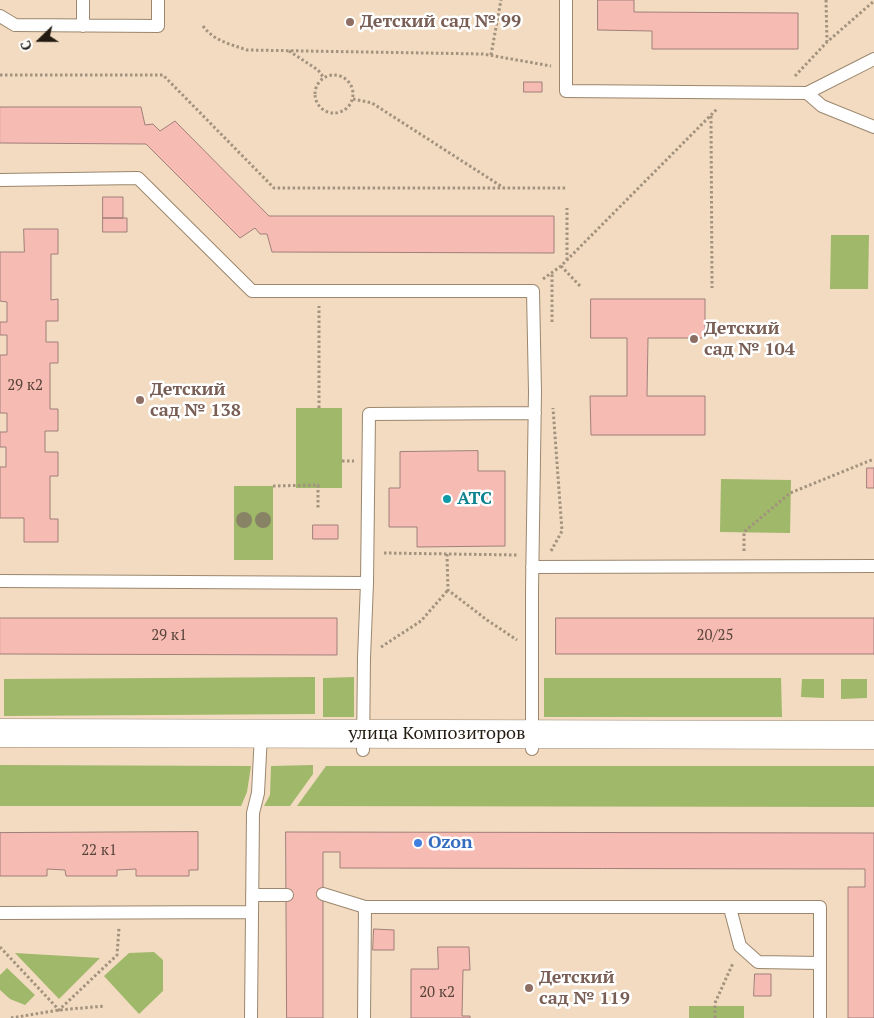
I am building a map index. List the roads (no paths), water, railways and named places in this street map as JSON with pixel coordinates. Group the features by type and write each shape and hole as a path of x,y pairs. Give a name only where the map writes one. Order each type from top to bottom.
{"street":[{"name":"улица Композиторов","path":"0,733 261,742"},
{"name":"улица Композиторов","path":"0,750 261,742 532,742 874,735"},
{"name":"улица Композиторов","path":"532,742 874,749"}],"lane":[{"path":"83,0 83,26"},
{"path":"0,16 14,25 158,26 158,0"},
{"path":"566,0 566,91 807,93 874,60"},
{"path":"807,93 822,106 874,127"},
{"path":"0,180 138,178 252,291 533,291 535,413 532,561 532,742"},
{"path":"363,742 368,552 369,414 535,413"},
{"path":"532,561 743,566 874,566"},
{"path":"0,581 367,583"},
{"path":"251,1018 253,813 258,793 261,742"},
{"path":"252,895 286,894"},
{"path":"323,894 365,907 820,908 820,1018"},
{"path":"364,1018 365,907"},
{"path":"730,908 740,946 758,962 820,962"},
{"path":"0,912 252,912"}],"place":[{"name":"Детский сад № 99","path":"350,22"},
{"name":"Детский сад № 104","path":"694,339"},
{"name":"Детский сад № 138","path":"140,400"},
{"name":"АТС","path":"447,499"},
{"name":"Ozon","path":"418,843"},
{"name":"Детский сад № 119","path":"529,988"}]}
